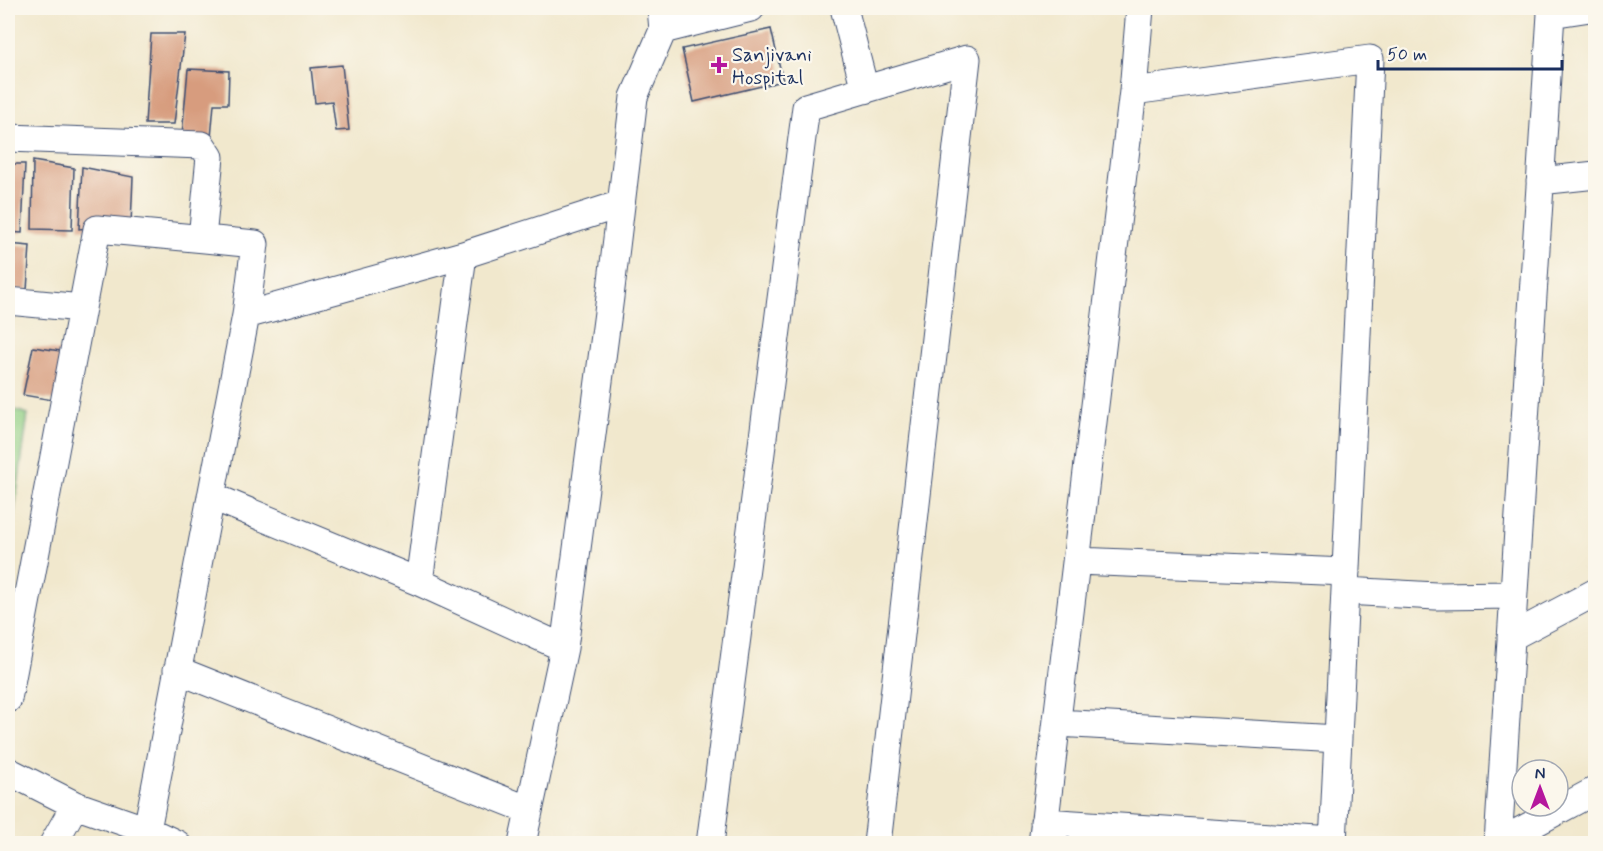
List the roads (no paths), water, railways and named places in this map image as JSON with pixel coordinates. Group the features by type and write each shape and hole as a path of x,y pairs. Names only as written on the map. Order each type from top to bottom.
{"street":[{"path":"522,843 564,648 634,97 662,19 751,8"},
{"path":"843,8 865,90"},
{"path":"1133,91 1370,59 1333,842 1043,833 1133,91 1140,8"},
{"path":"1497,843 1551,11 1590,8"},
{"path":"710,843 806,107 967,59 877,843"},
{"path":"8,138 202,145 210,157 203,228 205,239"},
{"path":"1540,181 1596,175"},
{"path":"246,315 463,255 621,204"},
{"path":"8,699 18,576 82,308 97,229 255,244 246,315 147,830"},
{"path":"419,582 463,255"},
{"path":"8,301 82,308"},
{"path":"211,496 419,582 564,648"},
{"path":"1077,561 1345,582 1436,596 1514,595"},
{"path":"1511,636 1596,592"},
{"path":"177,670 529,810"},
{"path":"1057,723 1338,739"},
{"path":"8,771 75,805 177,843"},
{"path":"1497,843 1596,790"},
{"path":"53,843 75,805"}],"place":[{"name":"Sanjivani Hospital","path":"719,65"}]}
